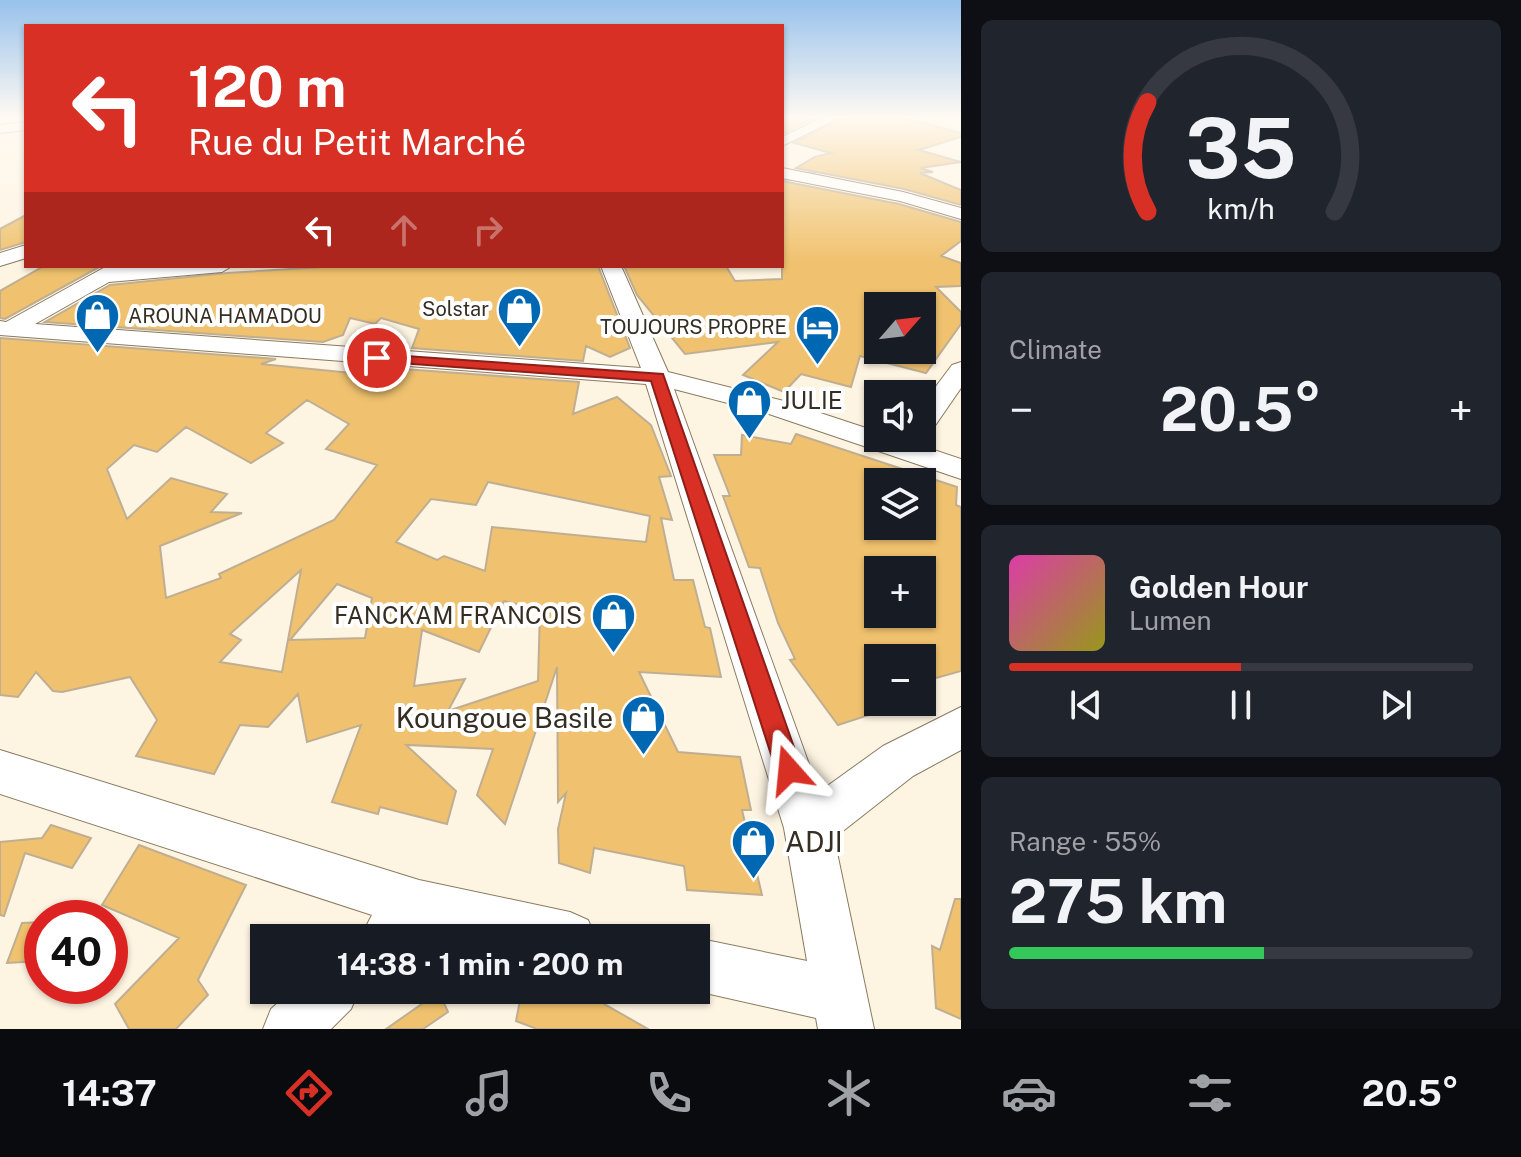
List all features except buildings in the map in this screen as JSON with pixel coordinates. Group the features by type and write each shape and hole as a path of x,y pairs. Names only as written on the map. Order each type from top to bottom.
{"street":[{"path":"784,173 903,197 961,214"},
{"path":"0,260 24,252"},
{"path":"6,328 113,271 178,268"},
{"path":"612,268 657,377 808,828 843,1013 710,970"},
{"path":"6,328 438,363 657,377 864,432"},
{"path":"936,405 961,370"},
{"path":"925,452 961,469"},
{"path":"808,828 898,761 961,727"},
{"path":"0,772 402,922 423,924"},
{"path":"291,1029 317,1004"}],"waterway":[{"path":"784,181 824,169"}],"place":[{"name":"Solstar","path":"520,348"},
{"name":"AROUNA HAMADOU","path":"97,355"},
{"name":"TOUJOURS PROPRE","path":"818,366"},
{"name":"JULIE","path":"750,440"},
{"name":"FANCKAM FRANCOIS","path":"613,655"},
{"name":"Koungoue Basile","path":"644,757"},
{"name":"ADJI","path":"754,881"}],"route":[{"path":"377,358 657,377 789,770"}]}
